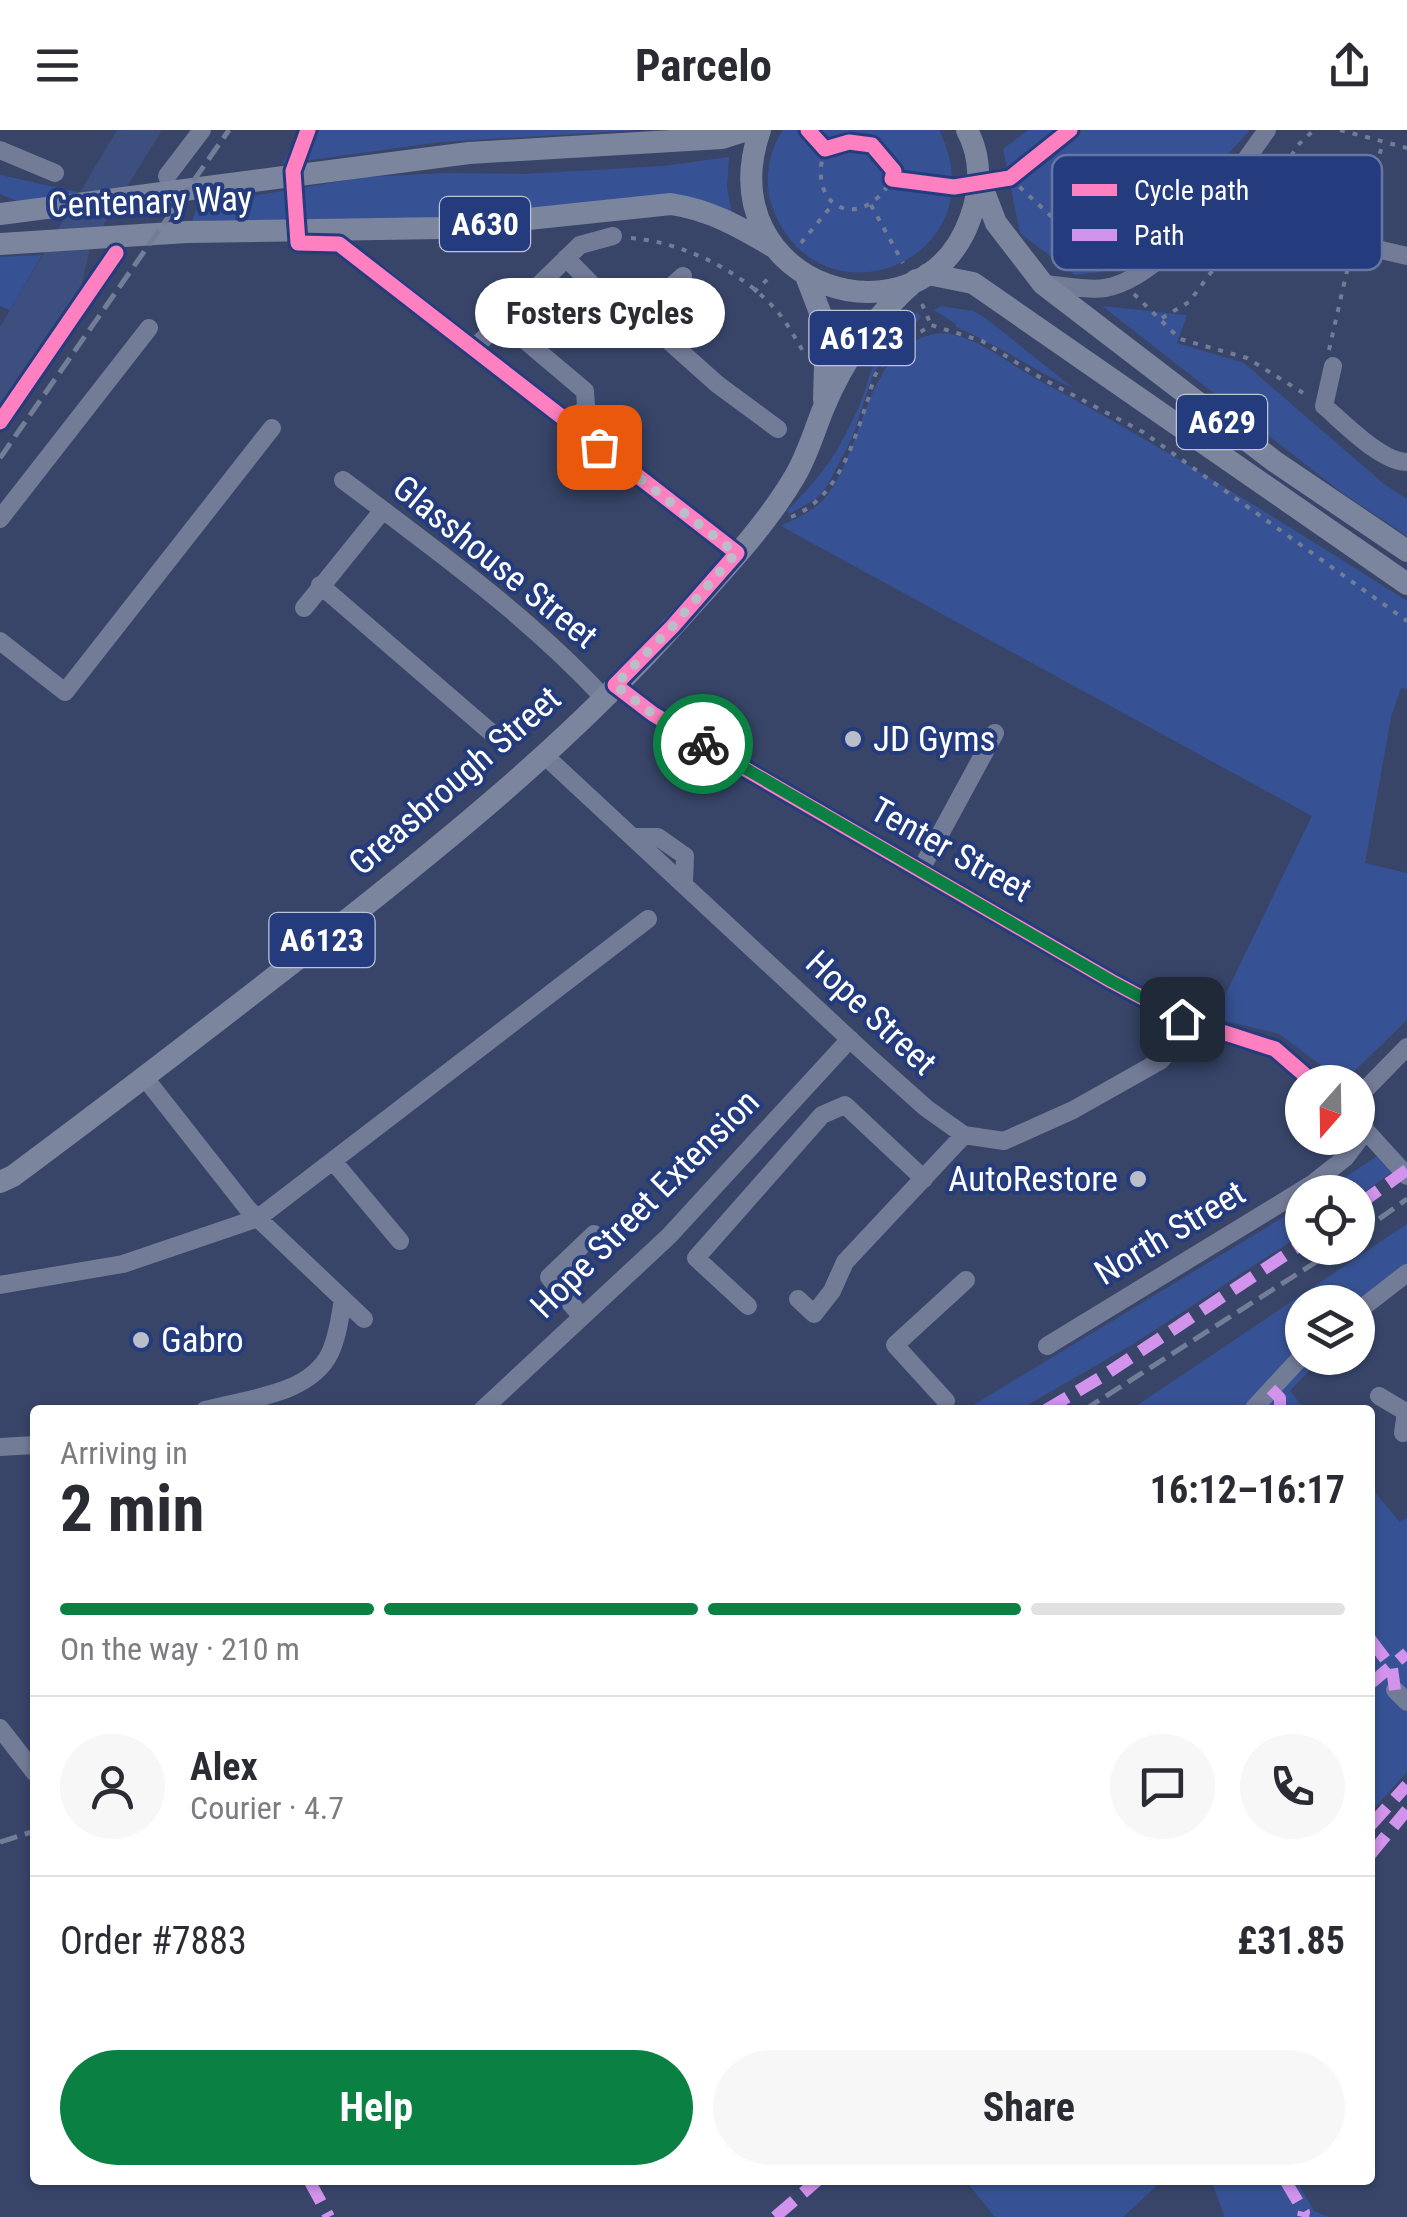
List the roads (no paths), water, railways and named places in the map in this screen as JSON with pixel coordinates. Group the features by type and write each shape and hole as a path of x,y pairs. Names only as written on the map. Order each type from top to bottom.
{"main road":[{"name":"Centenary Way","path":"0,214 468,153 722,138 748,130"},
{"name":"A630","path":"760,130 752,156 750,187 757,218 772,246 806,276 838,288 872,292 916,272"},
{"path":"967,130 982,174"},
{"path":"982,174 984,135 988,130"},
{"name":"Greasbrough Street","path":"4,1184 425,860 543,754 672,627 792,481 852,351 884,308 916,272 953,250 967,228 982,174"},
{"name":"A629","path":"982,174 996,223 1043,284 1274,460 1407,551"},
{"name":"Centenary Way","path":"10,243 187,232 443,228 671,204 701,209 728,220 772,246"},
{"name":"A629","path":"916,272 973,283 1407,584"},
{"name":"Greasbrough Street","path":"806,276 826,328 824,408"}],"street":[{"path":"167,176 202,130"},
{"path":"1249,155 1268,130"},
{"path":"0,150 54,172"},
{"path":"0,204 44,209"},
{"path":"473,348 580,246 615,237"},
{"path":"1382,250 1407,256"},
{"path":"566,258 610,303 651,324 717,384 778,429"},
{"path":"1043,284 1105,288 1147,270"},
{"path":"379,273 736,553"},
{"path":"636,316 682,276"},
{"path":"502,320 585,391 586,406 572,426"},
{"path":"0,519 149,328"},
{"path":"1333,366 1324,406 1381,453 1407,462"},
{"path":"0,641 65,692 272,428"},
{"name":"Glasshouse Street","path":"344,480 609,691"},
{"path":"304,608 383,510"},
{"path":"320,585 494,735"},
{"name":"Tenter Street","path":"609,691 1182,1019 1254,1040 1293,1065"},
{"path":"712,750 732,716"},
{"path":"920,871 995,732"},
{"name":"Hope Street","path":"543,754 926,1108 964,1135"},
{"path":"0,1285 123,1264 258,1218 648,919"},
{"path":"798,1299 814,1314 832,1291 846,1262 964,1135 1004,1141 1074,1110 1160,1061 1176,1044 1182,1019"},
{"name":"Hope Street Extension","path":"487,1405 669,1236 850,1039"},
{"path":"1375,1080 1407,1047"},
{"path":"145,1078 258,1218 364,1319"},
{"path":"748,1306 696,1258 822,1115 846,1105 924,1179"},
{"path":"1375,1140 1401,1169"},
{"name":"North Street","path":"1047,1346 1312,1184 1347,1155"},
{"path":"334,1161 400,1241"},
{"path":"581,1316 549,1277 594,1234"},
{"path":"1375,1298 1407,1274"},
{"path":"946,1401 896,1345 966,1280"},
{"path":"223,1405 297,1385 315,1375 336,1340 343,1299"},
{"path":"1257,1405 1285,1374"},
{"path":"1379,1396 1406,1411 1403,1434"},
{"path":"0,1447 30,1445"},
{"path":"0,1728 30,1767"}],"railway":[{"path":"0,458 229,130"},
{"path":"1375,1222 1407,1199"},
{"path":"1092,1405 1311,1265"},
{"path":"0,1842 30,1833"}],"place":[{"name":"Fosters Cycles","path":"599,447"},
{"name":"JD Gyms","path":"853,739"},
{"name":"AutoRestore","path":"1138,1179"},
{"name":"Gabro","path":"141,1340"}]}
